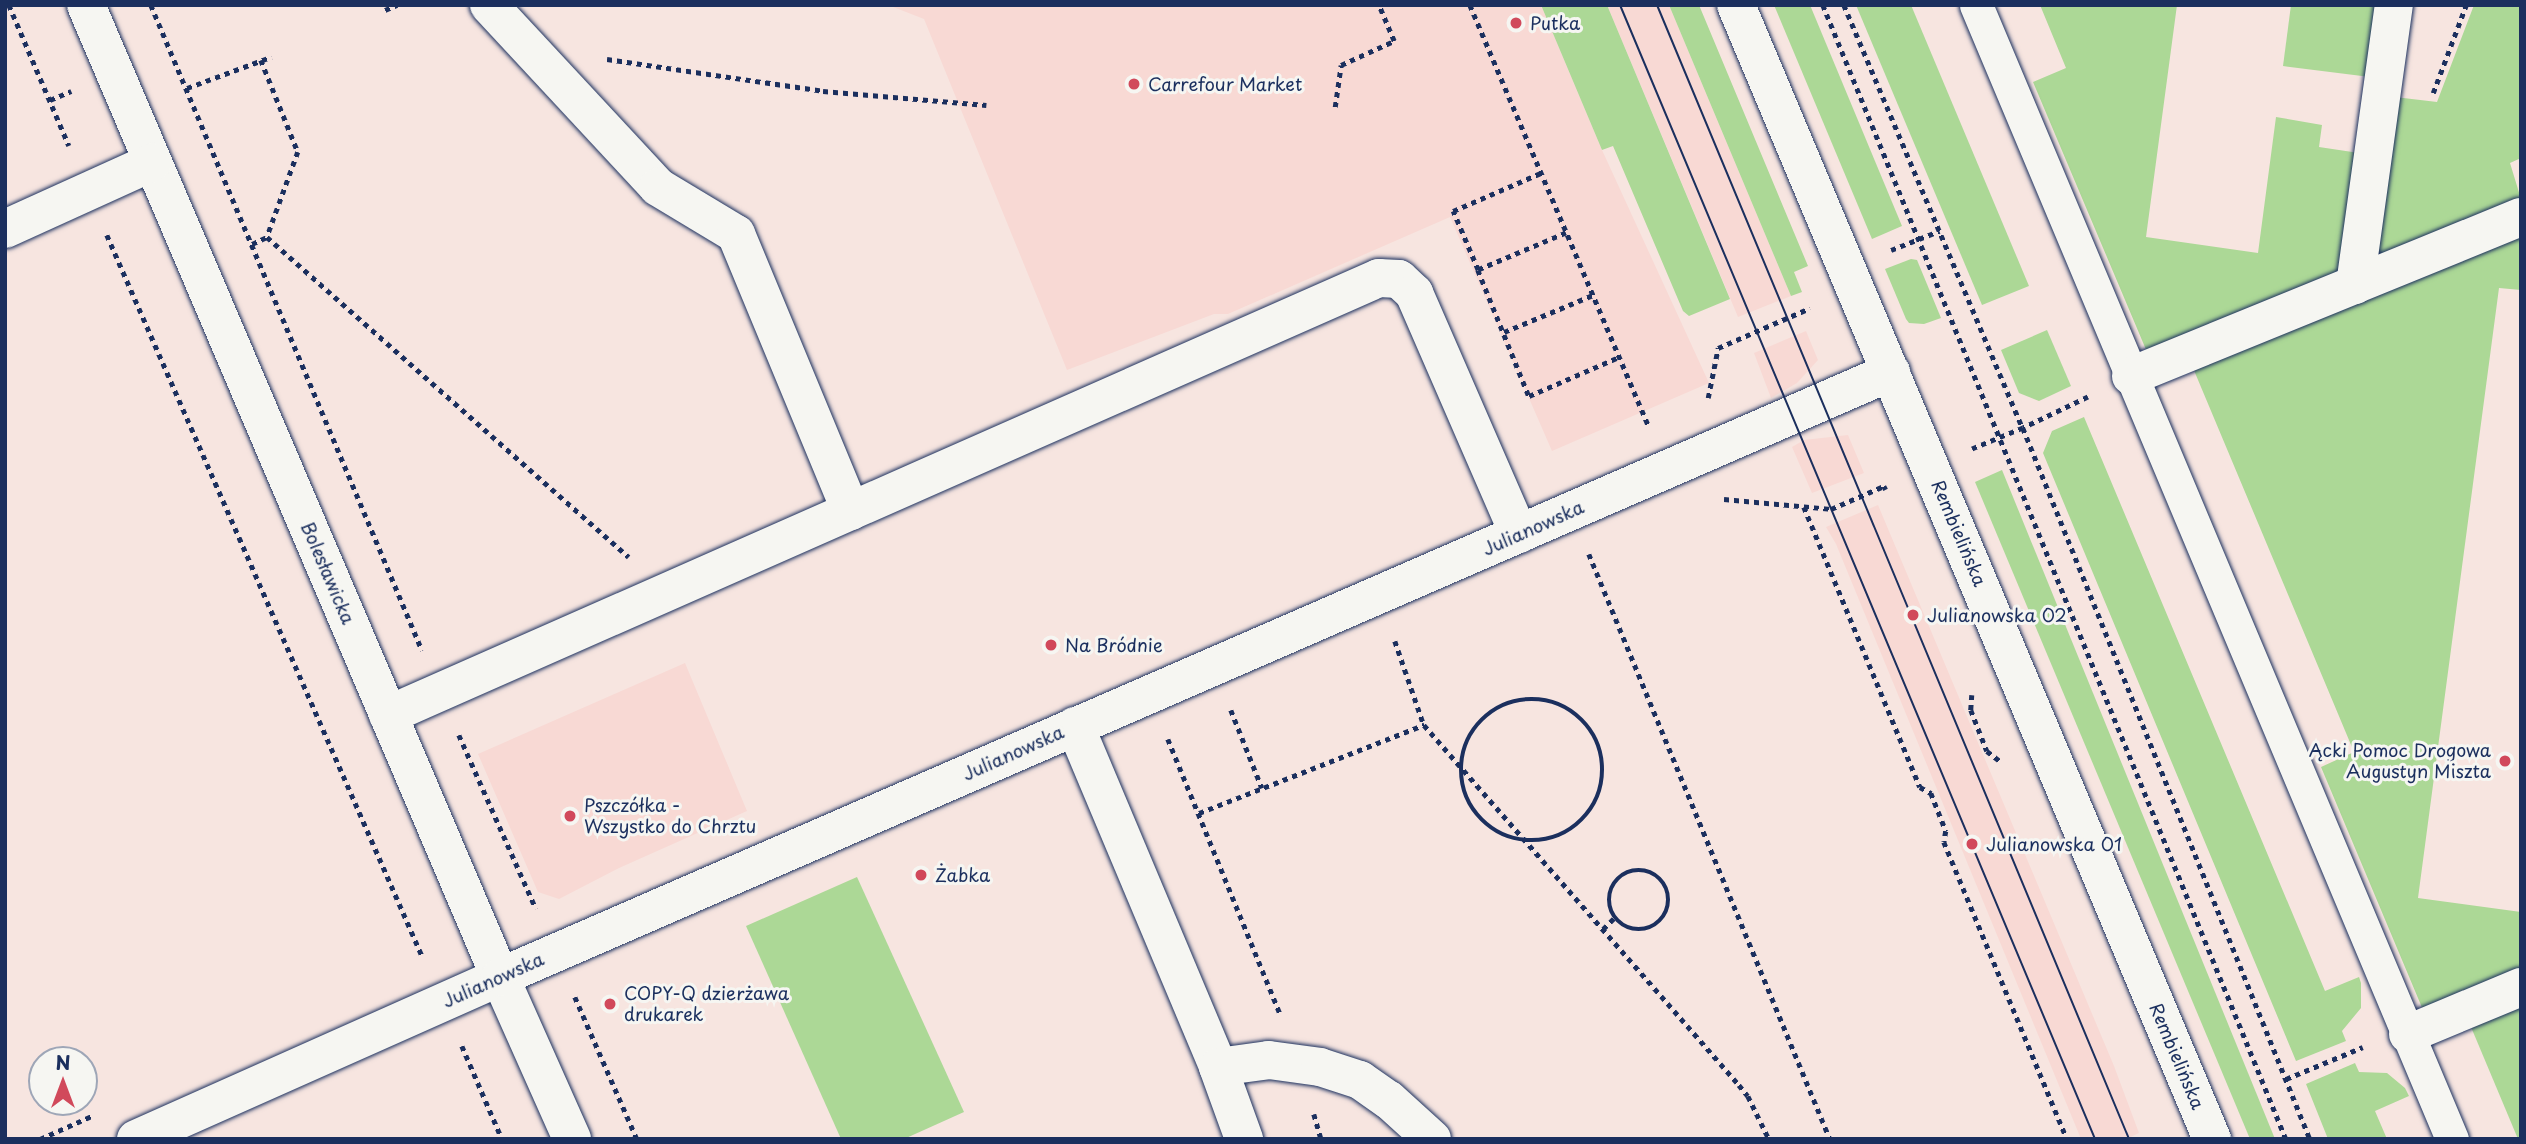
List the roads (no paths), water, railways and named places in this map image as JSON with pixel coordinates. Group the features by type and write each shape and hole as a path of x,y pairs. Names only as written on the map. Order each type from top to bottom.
{"street":[{"name":"Bolesławicka","path":"86,5 388,715 572,1139"},
{"path":"489,5 657,187 736,234 851,510"},
{"name":"Rembielińska","path":"1736,5 2212,1139"},
{"path":"2355,285 2395,5"},
{"path":"5,229 153,162"},
{"path":"2131,376 2521,217"},
{"path":"388,715 1373,280 1385,278 1405,282 1414,293 1519,534"},
{"name":"Julianowska","path":"136,1139 500,976 1891,372"},
{"path":"1075,726 1218,1067 1244,1139"},
{"path":"2407,1032 2521,987"},
{"path":"1218,1067 1269,1060 1300,1063 1360,1080 1389,1100 1432,1139"}],"lane":[{"path":"1976,5 2452,1139"}],"tram line":[{"path":"1620,5 2095,1139"},
{"path":"1657,5 2129,1139"}],"place":[{"name":"Putka","path":"1516,23"},
{"name":"Carrefour Market","path":"1134,84"},
{"name":"Julianowska 02","path":"1913,615"},
{"name":"Na Bródnie","path":"1051,645"},
{"name":"Ącki Pomoc Drogowa Augustyn Miszta","path":"2505,761"},
{"name":"Pszczółka - Wszystko do Chrztu","path":"570,816"},
{"name":"Julianowska 01","path":"1972,844"},
{"name":"Żabka","path":"921,875"},
{"name":"COPY-Q dzierżawa drukarek","path":"610,1004"}]}
